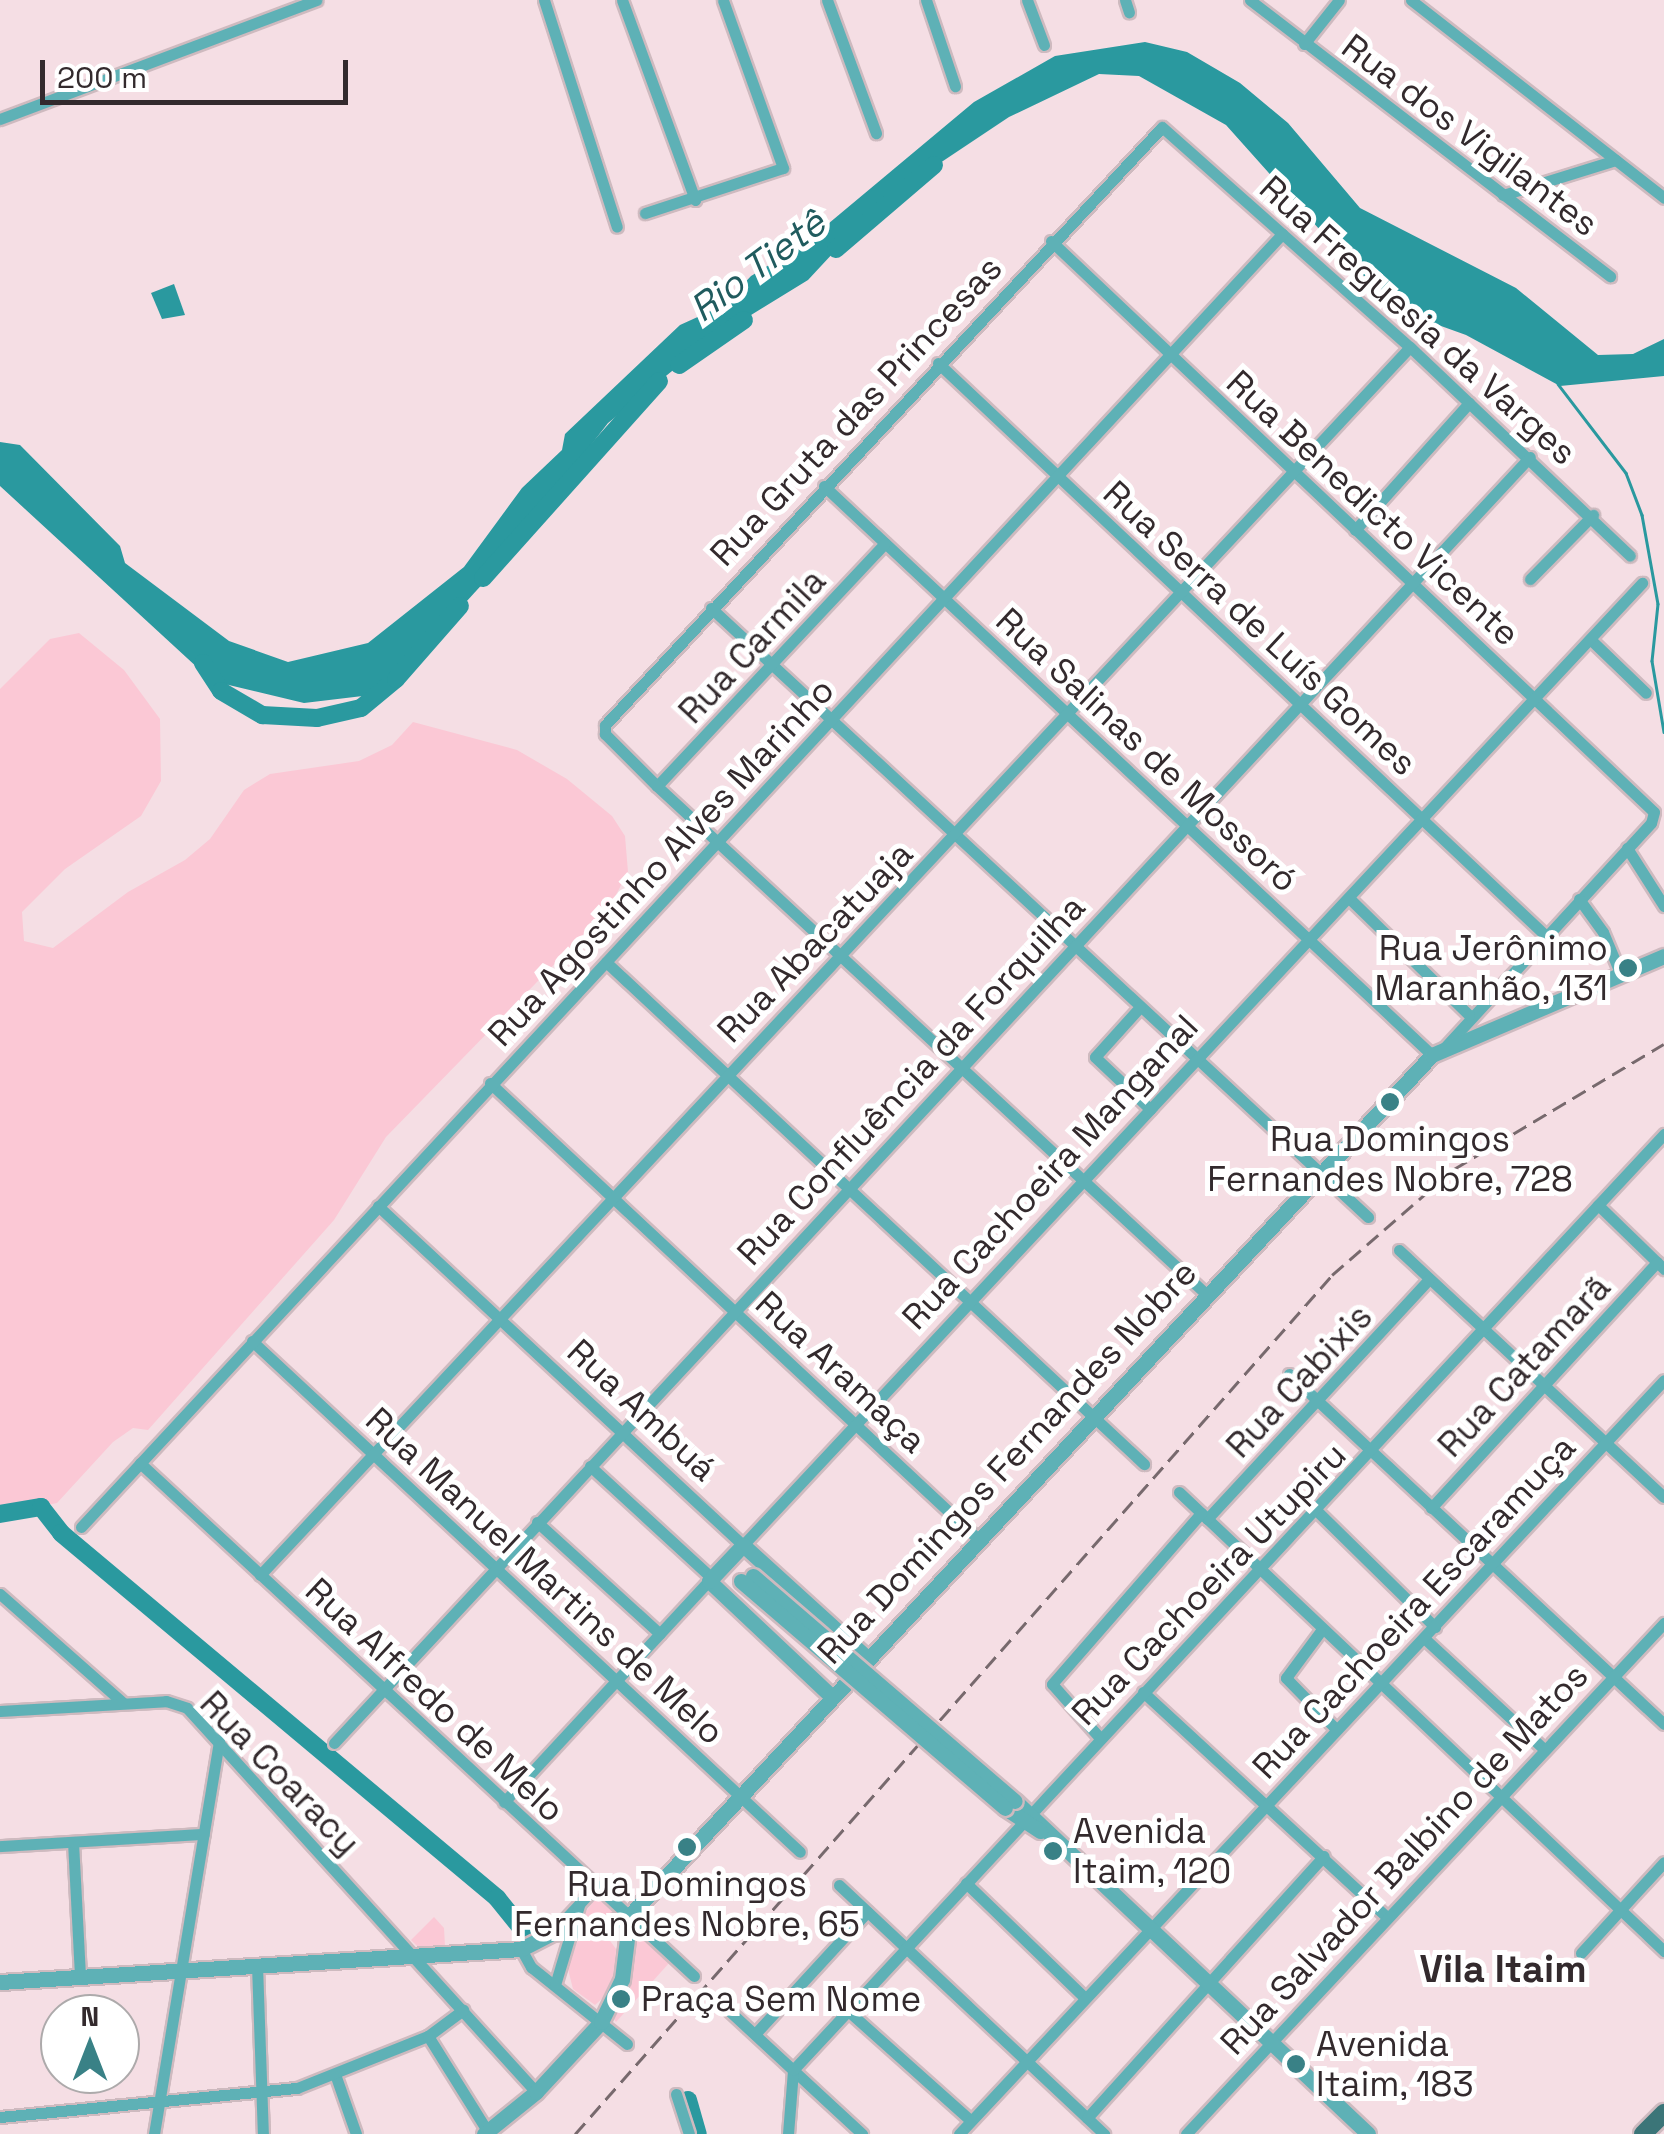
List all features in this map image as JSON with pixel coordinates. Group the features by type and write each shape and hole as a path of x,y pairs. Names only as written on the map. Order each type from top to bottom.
{"main road":[{"path":"1644,2134 1664,2112"},
{"path":"1658,2134 1664,2128"}],"street":[{"path":"0,119 316,0"},
{"path":"544,0 617,227"},
{"path":"622,0 695,200"},
{"path":"645,214 783,168 723,0"},
{"path":"827,0 876,133"},
{"path":"926,0 955,86"},
{"path":"1027,0 1044,45"},
{"name":"Rua dos Vigilantes","path":"1250,0 1610,276"},
{"path":"1304,44 1340,0"},
{"path":"1411,0 1664,198"},
{"name":"Rua Freguesia da Varges","path":"1161,129 1410,347 1592,515 1630,556"},
{"name":"Rua Gruta das Princesas","path":"657,786 604,734 604,725 1051,241 1161,129"},
{"path":"1503,195 1616,160"},
{"name":"Rua Agostinho Alves Marinho","path":"80,1528 1282,234"},
{"name":"Rua Benedicto Vicente","path":"1051,241 1293,474 1536,698 1655,818"},
{"name":"Rua Abacatuaja","path":"260,1575 725,1075 956,834 1179,589 1293,474 1410,347"},
{"name":"Rua Serra de Luís Gomes","path":"938,362 1544,934"},
{"path":"1355,530 1470,403"},
{"name":"Rua Confluência da Forquilha","path":"334,1742 960,1067 1415,586 1530,458"},
{"name":"Rua Salinas de Mossoró","path":"824,486 1309,940 1438,1052"},
{"path":"1530,579 1592,515"},
{"name":"Rua Carmila","path":"657,786 886,543"},
{"name":"Rua Cachoeira Manganal","path":"504,1802 1642,584"},
{"path":"711,608 1368,1218"},
{"path":"1591,640 1646,694"},
{"path":"657,786 1205,1294"},
{"name":"Rua Domingos Fernandes Nobre","path":"548,1936 598,1928 628,1917 1320,1170 1438,1052 1469,1014 1655,818"},
{"path":"1628,848 1664,906"},
{"path":"1350,899 1469,1014"},
{"path":"1579,900 1603,932 1620,975"},
{"path":"1438,1052 1664,956"},
{"path":"606,962 1144,1464"},
{"path":"1140,1007 1095,1057 1150,1109"},
{"name":"Rua Aramaça","path":"490,1084 978,1539"},
{"name":"Rua Cachoeira Utupiru","path":"793,2070 1664,1134"},
{"path":"1598,1205 1660,1265"},
{"name":"Rua Ambuá","path":"378,1206 741,1547 867,1658"},
{"path":"1399,1250 1664,1497"},
{"name":"Rua Catamarã","path":"1432,1508 1543,1385 1660,1265"},
{"name":"Rua Cabixis","path":"1100,1738 1055,1695 1054,1682 1204,1516 1320,1403 1430,1279"},
{"name":"Rua Manuel Martins de Melo","path":"252,1341 800,1852"},
{"path":"1289,1374 1664,1724"},
{"name":"Rua Cachoeira Escaramuça","path":"958,2134 1664,1380"},
{"name":"Rua Alfredo de Melo","path":"140,1463 694,1976"},
{"path":"590,1466 830,1695"},
{"path":"1178,1492 1378,1687 1664,1951"},
{"path":"1316,1510 1435,1627"},
{"path":"537,1522 660,1634"},
{"path":"741,1547 747,1578"},
{"path":"724,1565 747,1578 1026,1818 1368,2134"},
{"path":"0,1594 123,1703"},
{"name":"Rua Salvador Balbino de Matos","path":"1186,2134 1664,1623"},
{"path":"1320,1632 1286,1678 1336,1730"},
{"path":"1424,1638 1544,1749"},
{"path":"1143,1692 1387,1917"},
{"name":"Rua Coaracy","path":"0,1711 177,1703 219,1740 536,2092"},
{"path":"154,2134 219,1740"},
{"path":"0,1846 204,1834"},
{"path":"74,1842 80,1976"},
{"path":"1087,2118 1324,1856"},
{"path":"1581,1953 1664,1862"},
{"path":"966,1883 1084,1997"},
{"path":"839,1885 1104,2134"},
{"path":"0,1982 524,1949 548,1936 595,1887"},
{"path":"555,1985 580,1902"},
{"path":"755,2034 867,1912"},
{"name":"Rua Domingos Fernandes Nobre","path":"486,2133 536,2092 601,2022 622,1980 628,1917"},
{"path":"598,1928 617,1937 623,1948"},
{"path":"524,1949 531,1967 627,2044"},
{"path":"256,1965 263,2134"},
{"path":"726,2007 862,2134"},
{"path":"0,2118 261,2096 335,2074 428,2036 463,2010"},
{"path":"847,2010 970,2121"},
{"path":"428,2036 486,2133"},
{"path":"788,2134 793,2070"},
{"path":"335,2074 356,2134"},
{"path":"676,2094 688,2134"}],"shaded area":[{"path":"79,633 124,670 160,719 161,781 141,816 65,869 22,912 24,941 53,948 128,892 185,860 210,839 244,790 270,774 359,761 392,745 413,722 517,750 567,779 612,816 625,836 628,872 609,908 386,1137 334,1220 148,1430 133,1428 113,1442 57,1503 0,1514 0,689 50,639"},
{"path":"597,1897 616,1912 584,1922 583,1915"},
{"path":"434,1917 444,1928 445,1946 420,1949 411,1940"},
{"path":"635,1931 670,1962 616,2022 613,2018"},
{"path":"588,1935 608,1938 616,1949 614,1988 595,2005 573,1989 568,1969 577,1942"}],"water":[{"path":"1145,42 1187,52 1240,83 1288,123 1360,208 1516,288 1598,355 1633,354 1664,339 1664,376 1560,386 1466,335 1416,317 1354,268 1226,125 1139,76 1099,74 1009,117 925,173 861,223 808,280 709,341 608,423 487,579 403,671 371,695 304,703 212,681 0,486 0,442 20,445 120,546 125,563 229,641 288,662 368,643 464,567 522,488 562,450 565,434 680,325 724,305 751,276 804,244 974,102 1055,56"},
{"path":"174,284 185,315 162,319 151,293"}],"waterway":[{"name":"Rio Tietê","path":"836,249 934,165"},
{"name":"Rio Tietê","path":"679,365 744,320"},
{"name":"Rio Tietê","path":"483,578 659,381"},
{"path":"1558,384 1626,473 1642,515 1658,604 1652,661 1664,732"},
{"name":"Rio Tietê","path":"203,663 221,691 262,715 317,718 361,708 396,679 460,606"},
{"path":"0,1514 41,1507 61,1533 497,1898 526,1934"},
{"path":"688,2100 698,2134"}],"railway":[{"path":"575,2134 1332,1275 1454,1169 1664,1044"}],"place":[{"name":"Rua Jerônimo Maranhão, 131","path":"1628,968"},
{"name":"Rua Domingos Fernandes Nobre, 728","path":"1390,1102"},
{"name":"Rua Domingos Fernandes Nobre, 65","path":"687,1847"},
{"name":"Avenida Itaim, 120","path":"1053,1851"},
{"name":"Praça Sem Nome","path":"621,1999"},
{"name":"Avenida Itaim, 183","path":"1296,2064"}],"district":[{"name":"Vila Itaim","path":"1503,1970"}]}
